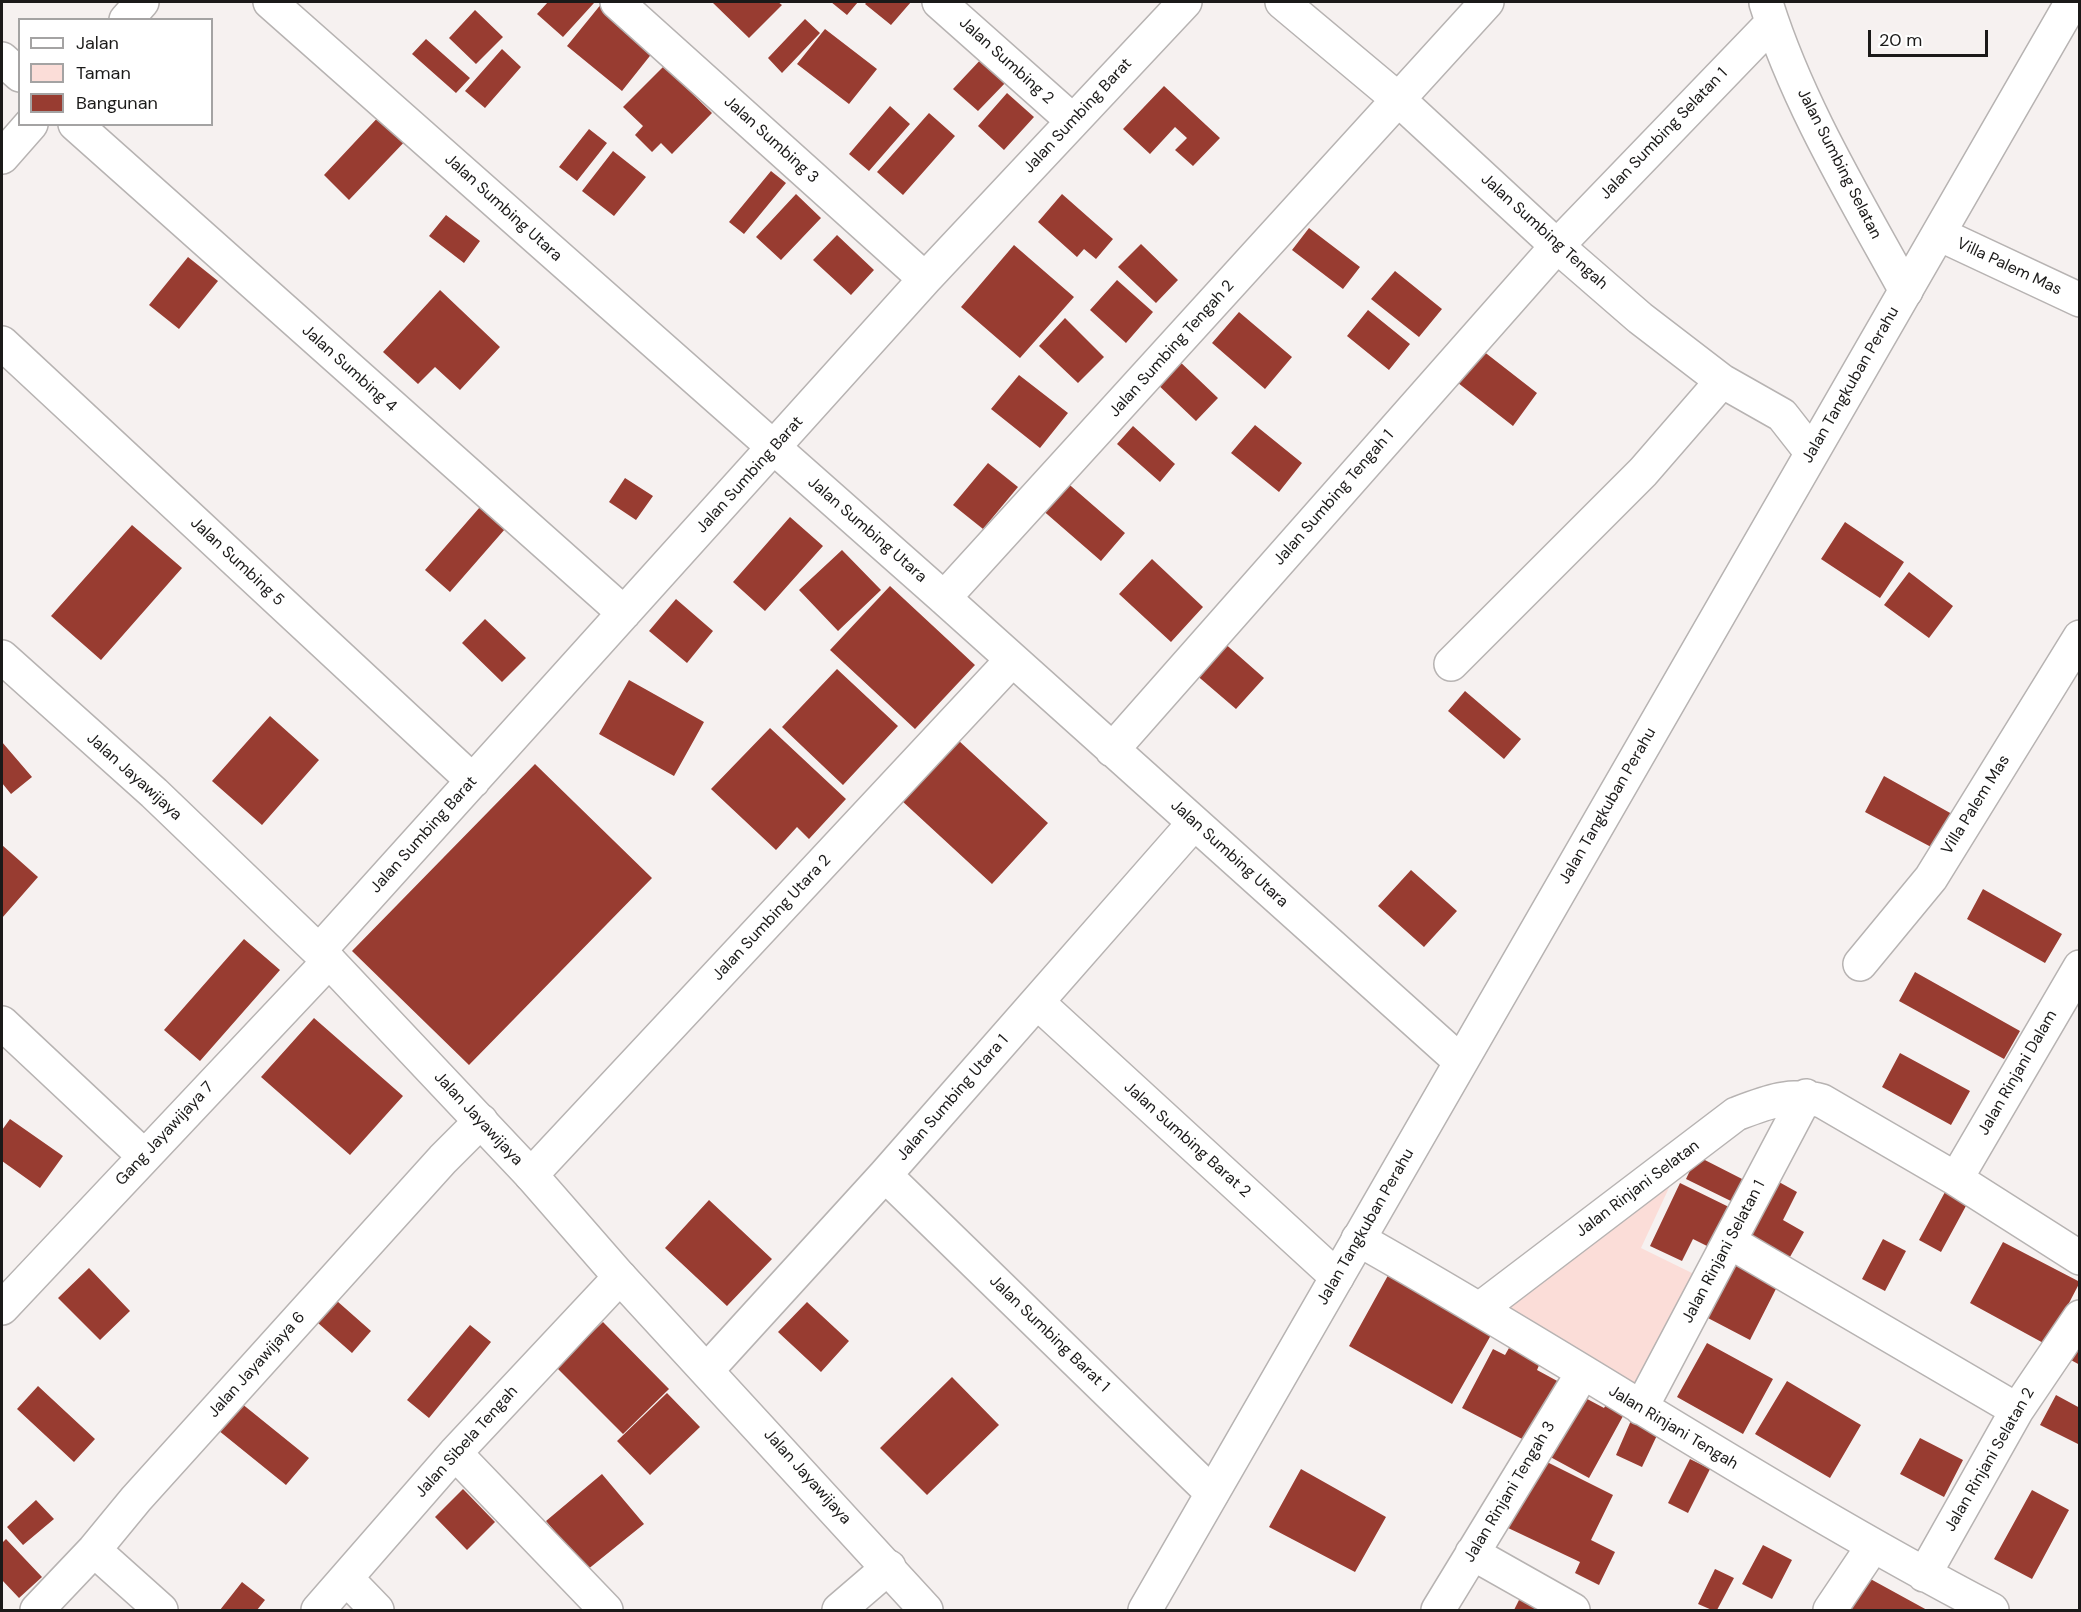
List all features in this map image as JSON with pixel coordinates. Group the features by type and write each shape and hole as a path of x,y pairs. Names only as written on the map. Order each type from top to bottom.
{"street":[{"path":"128,18 142,2"},
{"name":"Jalan Sumbing Utara","path":"270,2 944,598 1460,1061"},
{"name":"Jalan Sumbing 3","path":"617,2 925,279"},
{"name":"Jalan Sumbing 2","path":"939,2 1073,121"},
{"name":"Jalan Sumbing Barat","path":"324,956 473,781 925,279 1185,2"},
{"name":"Jalan Sumbing Tengah","path":"1282,2 1399,100 1557,246 1640,318 1722,381 1782,415 1811,452"},
{"name":"Jalan Sumbing Tengah 2","path":"944,598 1487,2"},
{"name":"Jalan Tangkuban Perahu","path":"1145,1610 2072,2"},
{"name":"Jalan Sumbing Selatan 1","path":"1557,246 1769,12"},
{"name":"Jalan Sumbing Selatan","path":"1769,12 1824,141 1906,291"},
{"path":"2,59 18,73"},
{"path":"2,157 29,126"},
{"name":"Jalan Sumbing 4","path":"77,126 624,613"},
{"name":"Villa Palem Mas","path":"1939,234 2079,300"},
{"name":"Jalan Sumbing Tengah 1","path":"1112,750 1557,246"},
{"name":"Jalan Sumbing 5","path":"2,343 473,781"},
{"path":"1451,664 1643,472 1722,381"},
{"name":"Villa Palem Mas","path":"1860,964 1931,878 2079,637"},
{"name":"Jalan Jayawijaya","path":"2,657 154,793 324,956 531,1175 620,1277 708,1369 889,1567 926,1611"},
{"name":"Jalan Sumbing Utara 2","path":"531,1175 1012,660"},
{"name":"Jalan Sumbing Utara 1","path":"708,1369 885,1175 1194,824"},
{"name":"Gang Jayawijaya 7","path":"2,1308 144,1156 324,956"},
{"name":"Jalan Rinjani Dalam","path":"1956,1179 2079,967"},
{"name":"Jalan Sumbing Barat 2","path":"1037,1002 1337,1277"},
{"path":"2,1023 144,1156"},
{"path":"1806,1096 1822,1101 1956,1179 2079,1258"},
{"name":"Jalan Rinjani Selatan 1","path":"1641,1408 1806,1096"},
{"name":"Jalan Rinjani Selatan","path":"1481,1308 1736,1114 1771,1101 1806,1096"},
{"name":"Jalan Jayawijaya 6","path":"37,1611 428,1176 481,1121"},
{"name":"Jalan Sumbing Barat 1","path":"885,1175 1212,1493"},
{"name":"Jalan Rinjani Tengah","path":"1358,1239 1481,1308 1582,1374 1873,1546 1992,1611"},
{"path":"1730,1242 2017,1410"},
{"name":"Jalan Sibela Tengah","path":"318,1611 455,1453 620,1277"},
{"name":"Jalan Rinjani Selatan 2","path":"1924,1575 2017,1410 2079,1317"},
{"name":"Jalan Rinjani Tengah 3","path":"1438,1611 1582,1374"},
{"path":"455,1453 606,1611"},
{"path":"1830,1611 1873,1546"},
{"path":"94,1550 161,1611"},
{"path":"1472,1553 1573,1611"},
{"path":"839,1611 889,1567"},
{"path":"346,1578 377,1611"}],"green space":[{"path":"1674,1177 1641,1248 1696,1275 1636,1391 1500,1307"}],"building":[{"path":"548,2 594,3 563,37 537,14"},
{"path":"712,2 778,2 782,5 749,38"},
{"path":"831,2 858,2 847,15"},
{"path":"867,2 911,2 891,25 865,4"},
{"path":"602,3 657,47 622,91 567,46"},
{"path":"475,10 503,37 476,64 449,38"},
{"path":"805,19 820,33 782,73 768,58"},
{"path":"825,29 877,69 849,104 797,64"},
{"path":"426,39 470,78 456,93 412,54"},
{"path":"502,49 521,67 485,108 465,91"},
{"path":"984,56 1009,79 978,111 953,89"},
{"path":"664,66 712,113 672,154 661,143 652,152 635,135 643,126 623,107"},
{"path":"1164,86 1220,138 1193,166 1175,150 1187,138 1175,127 1150,154 1123,129"},
{"path":"1007,93 1034,117 1004,150 978,126"},
{"path":"890,106 910,124 869,171 849,154"},
{"path":"383,112 410,136 349,200 324,175"},
{"path":"929,113 955,136 903,195 877,172"},
{"path":"589,129 607,143 577,181 559,167"},
{"path":"613,151 646,177 614,216 582,191"},
{"path":"771,171 786,183 744,234 729,222"},
{"path":"796,194 821,218 781,260 756,237"},
{"path":"1062,194 1113,239 1096,259 1084,249 1077,257 1038,222"},
{"path":"446,215 480,241 464,263 429,236"},
{"path":"1309,228 1360,267 1343,289 1292,250"},
{"path":"837,235 874,270 851,295 813,260"},
{"path":"1141,244 1178,280 1156,303 1118,267"},
{"path":"1014,245 1074,297 1020,358 961,307"},
{"path":"188,257 218,281 179,329 149,305"},
{"path":"1395,271 1442,309 1419,337 1371,299"},
{"path":"1117,280 1153,312 1126,343 1090,310"},
{"path":"440,290 500,347 460,390 435,367 418,384 383,352"},
{"path":"1368,310 1410,344 1389,370 1347,336"},
{"path":"1239,312 1292,357 1265,389 1212,343"},
{"path":"1065,318 1104,357 1078,383 1039,346"},
{"path":"1478,347 1537,393 1513,426 1453,379"},
{"path":"1176,358 1218,398 1196,421 1154,381"},
{"path":"1019,375 1068,413 1040,448 991,409"},
{"path":"1255,425 1302,463 1279,492 1231,453"},
{"path":"1133,426 1175,464 1160,482 1117,444"},
{"path":"988,463 1018,487 983,529 953,505"},
{"path":"625,478 653,496 636,520 609,502"},
{"path":"1064,480 1125,533 1101,561 1040,508"},
{"path":"480,507 505,529 450,592 425,570"},
{"path":"790,517 823,546 765,611 733,582"},
{"path":"1845,522 1904,562 1880,598 1821,559"},
{"path":"132,525 182,568 101,660 51,616"},
{"path":"842,550 881,590 838,631 799,590"},
{"path":"1152,559 1203,607 1171,642 1119,594"},
{"path":"1909,572 1953,606 1929,638 1884,605"},
{"path":"890,586 975,665 915,729 830,650"},
{"path":"676,599 713,631 687,663 649,631"},
{"path":"485,619 526,658 502,682 462,643"},
{"path":"1222,641 1264,678 1236,709 1194,673"},
{"path":"837,669 898,726 843,785 782,727"},
{"path":"629,680 704,722 674,776 599,734"},
{"path":"1465,691 1521,739 1504,759 1448,711"},
{"path":"270,716 319,760 262,825 212,781"},
{"path":"770,728 846,799 809,839 797,827 776,850 711,789"},
{"path":"958,740 1048,823 992,884 901,800"},
{"path":"2,742 32,777 11,794 2,783"},
{"path":"535,764 652,878 469,1065 352,951"},
{"path":"1884,776 1952,814 1933,848 1865,812"},
{"path":"2,845 38,877 2,918"},
{"path":"1411,870 1457,911 1424,947 1378,906"},
{"path":"1983,889 2062,934 2045,963 1967,919"},
{"path":"244,939 280,970 200,1061 164,1030"},
{"path":"1915,972 2020,1031 2004,1059 1899,1001"},
{"path":"314,1018 403,1096 350,1155 261,1077"},
{"path":"1900,1053 1970,1091 1951,1125 1882,1087"},
{"path":"10,1119 63,1156 40,1188 2,1161 2,1130"},
{"path":"1697,1156 1748,1182 1737,1204 1686,1179"},
{"path":"1779,1182 1797,1192 1783,1220 1804,1232 1786,1264 1742,1240"},
{"path":"1680,1183 1733,1209 1713,1249 1693,1239 1682,1261 1650,1246"},
{"path":"1945,1192 1967,1204 1941,1252 1919,1240"},
{"path":"709,1200 772,1259 727,1306 665,1248"},
{"path":"1883,1239 1906,1251 1885,1291 1862,1279"},
{"path":"2003,1242 2080,1282 2047,1345 1970,1303"},
{"path":"1737,1257 1781,1279 1750,1340 1706,1317"},
{"path":"89,1268 130,1311 100,1340 58,1298"},
{"path":"1391,1270 1495,1328 1452,1404 1349,1346"},
{"path":"337,1301 371,1331 352,1353 318,1323"},
{"path":"807,1302 849,1341 821,1372 778,1332"},
{"path":"603,1322 669,1389 623,1434 556,1367"},
{"path":"470,1325 491,1342 429,1418 407,1400"},
{"path":"2080,1341 2080,1365 2069,1359"},
{"path":"1707,1343 1773,1379 1743,1434 1677,1397"},
{"path":"1509,1348 1540,1363 1537,1370 1561,1383 1530,1443 1462,1408 1493,1349 1505,1355"},
{"path":"952,1377 999,1425 927,1495 880,1448"},
{"path":"1787,1381 1861,1425 1830,1478 1755,1434"},
{"path":"38,1386 95,1439 74,1462 17,1409"},
{"path":"667,1393 700,1427 650,1475 617,1441"},
{"path":"1576,1393 1604,1408 1610,1398 1628,1407 1589,1478 1543,1453"},
{"path":"2056,1395 2080,1408 2080,1445 2040,1425"},
{"path":"236,1399 309,1458 286,1485 213,1426"},
{"path":"1633,1416 1660,1429 1642,1467 1616,1455"},
{"path":"1920,1438 1963,1460 1944,1497 1900,1474"},
{"path":"1539,1458 1613,1495 1591,1540 1615,1552 1599,1585 1575,1573 1580,1562 1506,1527"},
{"path":"1690,1459 1710,1469 1688,1513 1668,1503"},
{"path":"1301,1469 1386,1517 1355,1572 1269,1527"},
{"path":"602,1474 644,1524 587,1570 546,1521"},
{"path":"463,1489 495,1522 467,1550 435,1517"},
{"path":"2032,1490 2069,1510 2032,1579 1994,1559"},
{"path":"36,1500 54,1519 23,1545 7,1527"},
{"path":"6,1539 42,1577 19,1598 2,1580 2,1543"},
{"path":"1763,1545 1792,1560 1772,1599 1742,1584"},
{"path":"1715,1569 1734,1578 1717,1610 1712,1610 1698,1604"},
{"path":"1865,1576 1927,1610 1845,1610"},
{"path":"242,1582 265,1600 257,1610 220,1610"},
{"path":"1524,1590 1551,1610 1514,1610"}]}
